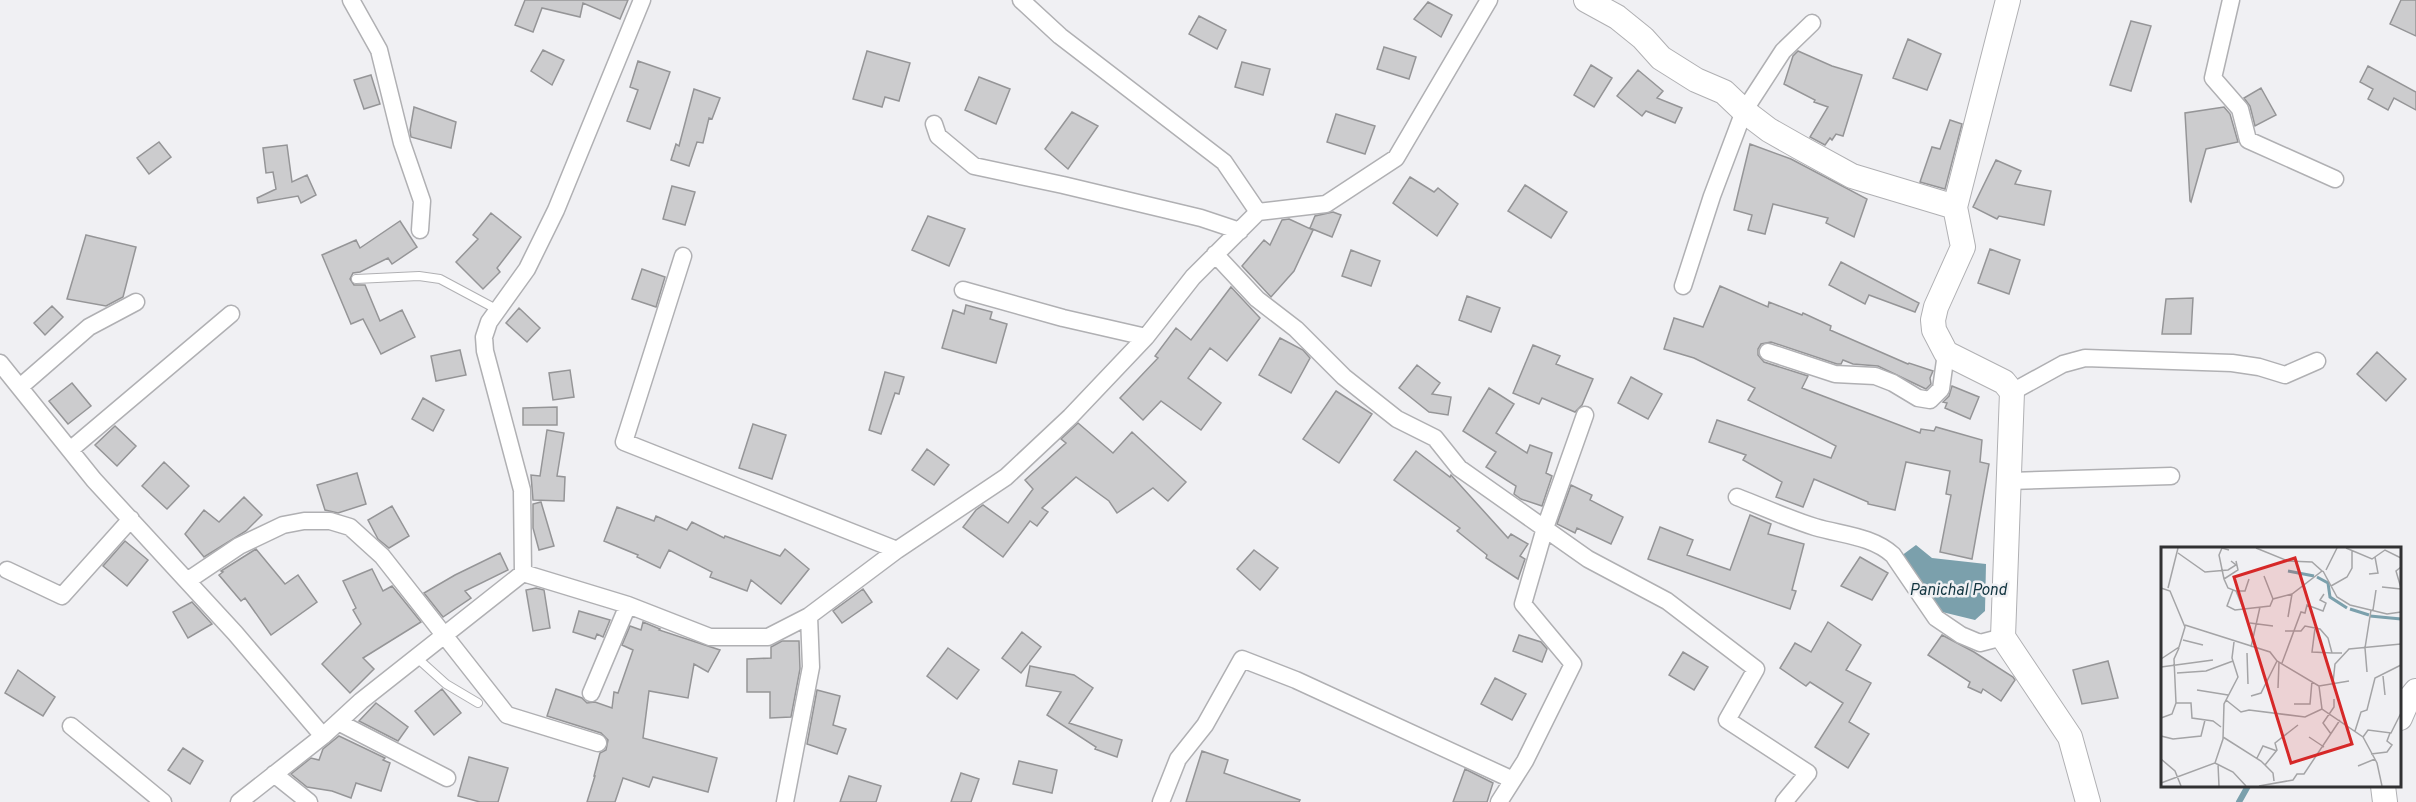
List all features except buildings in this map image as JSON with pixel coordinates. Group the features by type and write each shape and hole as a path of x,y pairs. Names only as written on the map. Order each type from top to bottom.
{"street":[{"path":"351,0 379,50 402,143 422,201 420,230"},
{"path":"523,573 522,490 484,351 484,337 489,322 527,268 555,210 642,0"},
{"path":"1021,0 1060,36 1224,162 1258,212"},
{"path":"523,573 628,605 710,638 768,637 809,616 897,550 1006,477 1070,417 1146,337 1215,254 1258,212 1326,204 1396,158 1490,0"},
{"path":"1586,0 1617,17 1643,38 1661,58 1696,80 1724,92 1769,130 1852,176 1956,207"},
{"path":"1768,352 1835,374 1875,376 1893,383 1918,398 1930,400 1941,389 1946,353 1934,330 1933,320 1936,307 1964,247 1956,207 2008,0"},
{"path":"2231,0 2213,78 2240,109 2248,140 2335,178"},
{"path":"1683,286 1712,196 1744,111 1783,51 1812,23"},
{"path":"934,124 938,136 974,166 1201,218 1240,231"},
{"path":"1215,254 1257,299 1296,329 1344,377 1397,419 1435,438 1459,468 1588,559 1667,602 1756,669 1727,720 1808,773 1784,802"},
{"path":"683,256 624,442 897,550"},
{"path":"963,290 1063,318 1146,337"},
{"path":"20,387 89,327 136,302"},
{"path":"70,450 231,314"},
{"path":"1946,353 2004,382 2012,392 2003,637 2070,737 2088,802"},
{"path":"2012,392 2063,364 2085,358 2232,363 2259,367 2285,375 2317,361"},
{"path":"0,363 70,450 235,633 323,736"},
{"path":"1500,802 1574,664 1523,604 1545,528 1585,415"},
{"path":"2009,481 2171,476"},
{"path":"1737,497 1815,527 1873,542 1885,548 1900,563 1936,618 1961,635 1980,643 2003,637"},
{"path":"7,570 62,596 131,519"},
{"path":"187,581 239,546 283,525 304,521 330,521 350,527 382,556 507,715 598,743"},
{"path":"239,802 323,736 415,657 523,573"},
{"path":"591,693 628,605"},
{"path":"788,801 811,667 809,616"},
{"path":"1161,802 1178,759 1205,725 1242,659 1296,680 1513,780"},
{"path":"2401,716 2407,702 2416,691"},
{"path":"338,722 447,778"},
{"path":"71,726 163,802"},
{"path":"274,774 309,802"},
{"path":"2384,787 2385,802"}],"lane":[{"path":"356,279 419,276 440,279 498,310"},
{"path":"415,657 446,684 478,703"}],"water":[{"name":"Panichal Pond","path":"1916,545 1932,558 1986,564 1985,611 1975,620 1938,611 1901,556"}],"waterway":[{"path":"2239,802 2247,787"}]}
